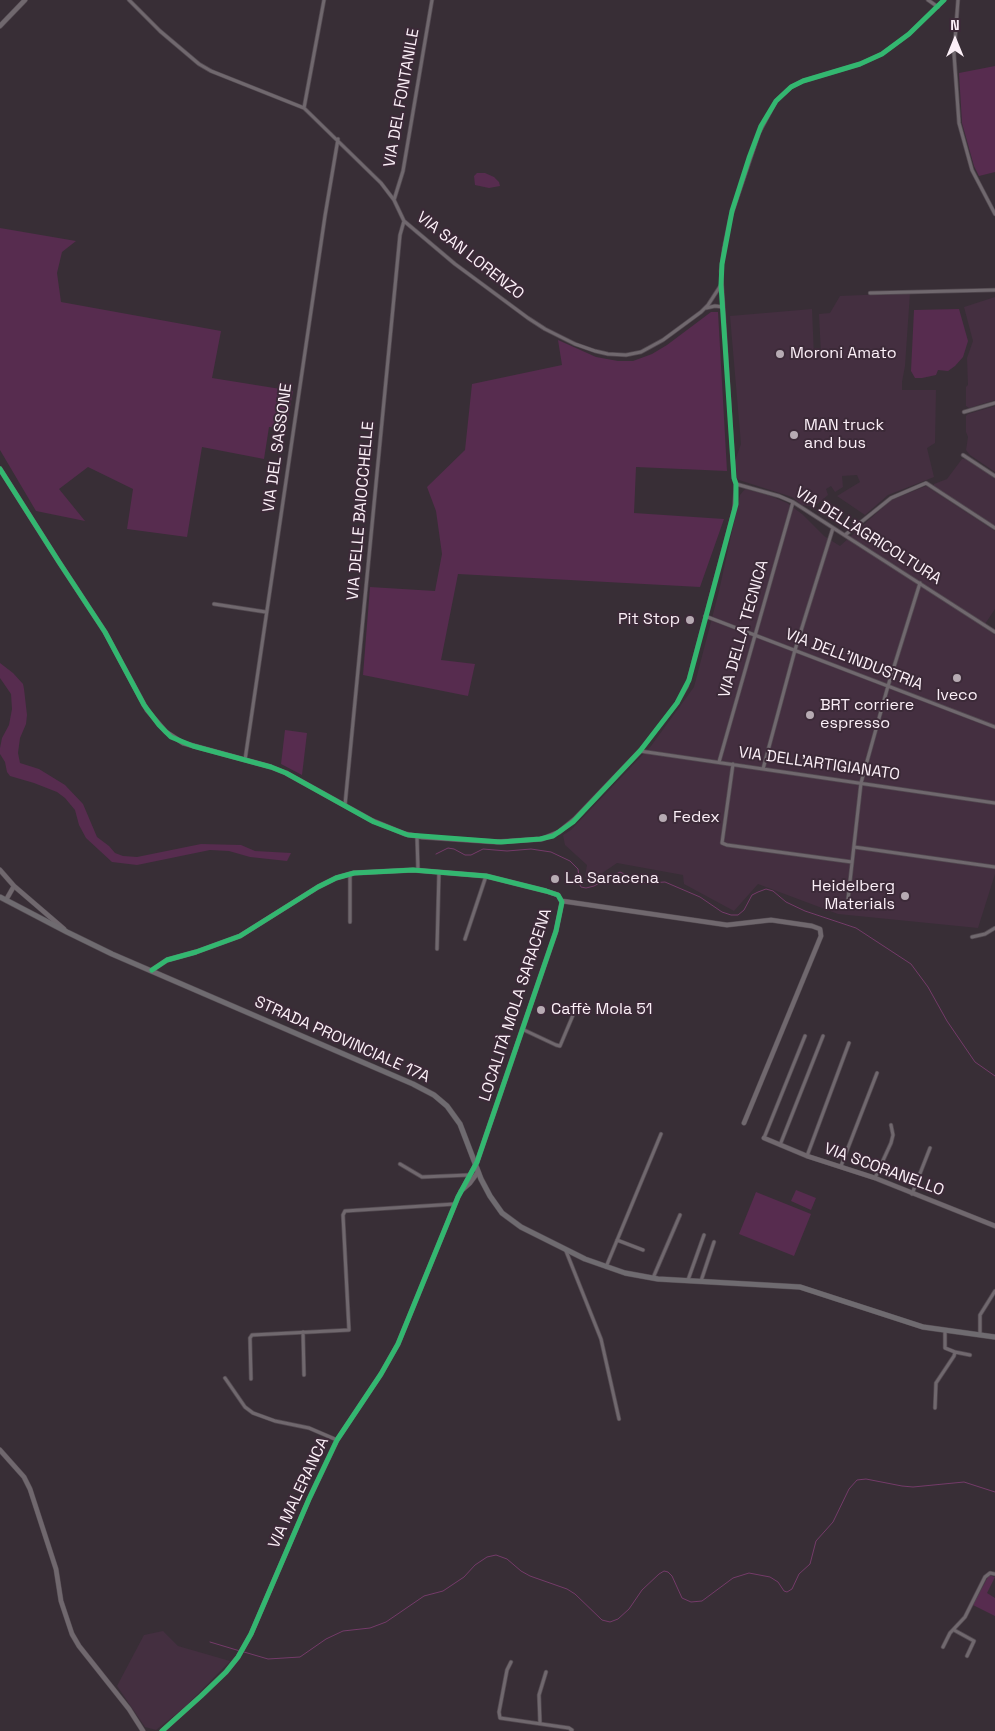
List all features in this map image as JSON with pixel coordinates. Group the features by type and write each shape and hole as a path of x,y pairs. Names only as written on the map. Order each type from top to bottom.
{"main road":[{"name":"STRADA PROVINCIALE 17A","path":"0,897 67,932 434,1095 456,1117 466,1137 478,1172 492,1200 506,1218 566,1250 606,1267 653,1278 800,1287 914,1324 945,1331 995,1337"}],"street":[{"path":"0,26 25,0"},
{"name":"VIA SAN LORENZO","path":"129,0 160,32 199,64 211,71 304,108 380,180 394,200 404,221 455,264 533,322 575,344 595,351 626,355 642,352 663,340 706,308"},
{"path":"304,108 324,0"},
{"name":"VIA DEL FONTANILE","path":"394,200 403,171 432,0"},
{"path":"928,0 938,7"},
{"path":"0,468 58,562 105,632 133,686 155,721 170,736 183,743 286,773 385,827 417,837 501,842 551,837 563,830 575,819 640,751 686,689 734,512 736,484 734,478 721,284 724,248 737,195 761,126 776,101 788,88 798,83 860,64 886,52 909,34 944,0"},
{"path":"958,0 954,54 959,123 972,170 995,214"},
{"name":"VIA DEL SASSONE","path":"245,760 322,235 338,139"},
{"name":"VIA DELLE BAIOCCHELLE","path":"344,805 399,245 404,221"},
{"path":"706,308 721,284"},
{"path":"870,293 995,290"},
{"path":"706,308 723,307"},
{"path":"964,412 995,403"},
{"path":"963,455 995,476"},
{"path":"845,536 891,498 926,483 995,528"},
{"name":"VIA DELL'AGRICOLTURA","path":"736,484 779,496 793,502 995,632"},
{"name":"VIA DELLA TECNICA","path":"719,762 793,502"},
{"path":"763,769 795,650 833,528"},
{"path":"847,908 861,783 888,686 920,583"},
{"path":"214,604 266,612"},
{"name":"VIA DELL'INDUSTRIA","path":"705,616 995,727"},
{"name":"VIA DELL'ARTIGIANATO","path":"640,751 995,802"},
{"path":"733,764 722,843 852,862"},
{"path":"417,837 418,870"},
{"path":"854,847 995,867"},
{"path":"0,870 14,886 67,932"},
{"name":"LOCALITÀ MOLA SARACENA","path":"152,970 167,960 203,950 240,936 318,887 336,878 350,874 375,871 418,870 486,876 556,895 562,900 556,931 476,1165 460,1192"},
{"path":"438,949 439,872"},
{"path":"350,874 350,922"},
{"path":"465,939 486,876"},
{"path":"6,900 14,886"},
{"path":"562,900 727,925 771,920 812,926 820,929 821,936 744,1123"},
{"path":"972,936 985,934 995,928"},
{"path":"522,1029 560,1046 576,1008"},
{"path":"764,1138 805,1036"},
{"path":"780,1145 823,1036"},
{"path":"807,1156 849,1043"},
{"path":"841,1166 877,1073"},
{"path":"875,1178 892,1143 891,1124"},
{"path":"606,1267 661,1134"},
{"name":"VIA SCORANELLO","path":"764,1138 807,1156 875,1178 995,1226"},
{"path":"912,1194 930,1148"},
{"path":"400,1164 422,1177 469,1175"},
{"path":"460,1192 478,1172"},
{"name":"VIA MALERANCA","path":"162,1731 226,1672 238,1657 251,1634 309,1499 337,1440 394,1352 460,1192"},
{"path":"251,1379 251,1336 349,1330 344,1211 455,1204"},
{"path":"653,1278 680,1214"},
{"path":"688,1281 704,1235"},
{"path":"617,1240 644,1250"},
{"path":"701,1282 714,1242"},
{"path":"566,1250 601,1340 619,1419"},
{"path":"980,1335 980,1315 995,1291"},
{"path":"945,1331 945,1348 970,1355"},
{"path":"303,1332 304,1375"},
{"path":"935,1408 936,1382 953,1360 955,1352"},
{"path":"225,1378 245,1407 253,1413 309,1428 337,1440"},
{"path":"0,1450 24,1477 30,1489 56,1569 61,1601 77,1643 129,1709 143,1731"},
{"path":"943,1647 950,1633 965,1617 985,1577 990,1573 995,1574"},
{"path":"954,1630 974,1641 967,1656"},
{"path":"511,1662 507,1670 500,1718 569,1728 571,1731"},
{"path":"540,1723 539,1695 546,1672"}],"shaded area":[{"path":"995,66 995,172 979,176 974,166 962,123 959,73"},
{"path":"477,173 485,173 494,177 500,186 489,188 475,185 474,176"},
{"path":"0,228 76,241 62,252 57,273 61,302 221,331 212,378 293,391 286,428 269,427 264,459 202,447 187,537 127,529 133,489 88,467 59,489 85,521 36,511 0,450"},
{"path":"910,293 902,390 936,390 935,443 927,448 934,477 888,495 865,515 837,496 860,482 857,475 842,476 843,487 835,492 831,486 826,489 828,495 814,507 802,505 792,497 739,480 737,478 735,461 741,444 730,316 812,309 814,356 818,359 821,355 819,314 830,313 840,296"},
{"path":"995,297 995,400 969,408 966,406 966,387 968,385 967,358 973,341 964,307"},
{"path":"959,309 968,341 963,357 948,371 938,370 936,375 915,378 911,371 914,310"},
{"path":"711,312 718,312 727,471 636,467 634,513 724,519 700,587 458,574 441,660 475,664 468,696 363,675 370,587 435,591 442,554 436,511 427,487 465,450 472,384 562,365 558,340 596,357 618,361 633,361 652,354 667,345"},
{"path":"995,406 995,472 970,455 966,450 968,437 966,432 966,416"},
{"path":"962,459 995,478 995,526 934,486 934,484 947,479"},
{"path":"926,486 995,531 995,609 983,627 995,635 995,874 978,928 838,914 758,884 734,911 684,884 683,875 617,863 589,882 585,876 587,865 565,845 563,835 571,830 651,746 694,687 719,591 740,495 745,489 768,495 787,503 802,514 824,536 840,546 891,500"},
{"path":"0,663 13,673 23,684 24,689 27,715 26,724 20,738 18,753 20,763 39,769 65,785 83,804 97,837 115,853 123,856 137,857 201,844 241,845 255,851 291,853 287,861 250,857 229,851 210,850 137,865 112,862 86,838 79,825 75,810 65,798 57,792 10,776 7,772 5,762 0,754 0,748 2,738 9,725 12,709 11,694 0,678"},
{"path":"285,730 307,733 302,775 281,764"},
{"path":"796,1190 816,1198 811,1210 791,1201"},
{"path":"756,1192 811,1214 794,1256 739,1234"},
{"path":"989,1575 995,1577 987,1593 995,1598 995,1616 973,1605"},
{"path":"163,1631 178,1646 230,1661 185,1707 156,1730 145,1727 117,1686 144,1635"}],"waterway":[{"path":"436,854 448,848 465,855 471,855 483,849 507,851 531,849 551,852 570,861 578,869 581,887 594,886 620,872 641,882 665,882 700,897 722,912 731,915 738,915 744,910 752,895 766,889 773,891 786,902 805,911 856,928 911,964 928,987 947,1021 975,1062 995,1076"},
{"path":"244,1652 268,1659 300,1657 326,1639 343,1631 370,1628 386,1622 424,1596 443,1591 464,1577 475,1565 487,1557 496,1555 507,1559 530,1576 567,1589 575,1594 602,1620 610,1622 618,1619 629,1609 642,1590 664,1571 672,1576 682,1598 691,1602 702,1601 733,1578 749,1573 770,1577 778,1582 784,1591 787,1592 792,1589 799,1574 810,1564 816,1541 833,1522 849,1489 857,1480 866,1479 913,1487 964,1482 995,1492"},
{"path":"210,1642 240,1651"}],"cycle path":[{"path":"0,469 105,632 144,705 171,737 193,746 271,767 286,773 374,822 408,835 501,842 553,836 573,822 640,751 677,703 689,680 736,504 721,285 722,264 732,211 761,126 776,101 791,87 803,81 860,64 882,54 909,34 944,0"},
{"path":"152,970 167,960 240,936 318,887 336,878 354,873 413,870 486,876 558,895 562,902 556,931 477,1162 458,1197 398,1344 381,1374 337,1440 309,1499 251,1634 238,1657 226,1672 162,1731"}],"place":[{"name":"Moroni Amato","path":"780,354"},
{"name":"MAN truck and bus","path":"794,435"},
{"name":"Pit Stop","path":"690,620"},
{"name":"Iveco","path":"957,678"},
{"name":"BRT corriere espresso","path":"810,715"},
{"name":"Fedex","path":"663,818"},
{"name":"La Saracena","path":"555,879"},
{"name":"Heidelberg Materials","path":"905,896"},
{"name":"Caffè Mola 51","path":"541,1010"}]}
